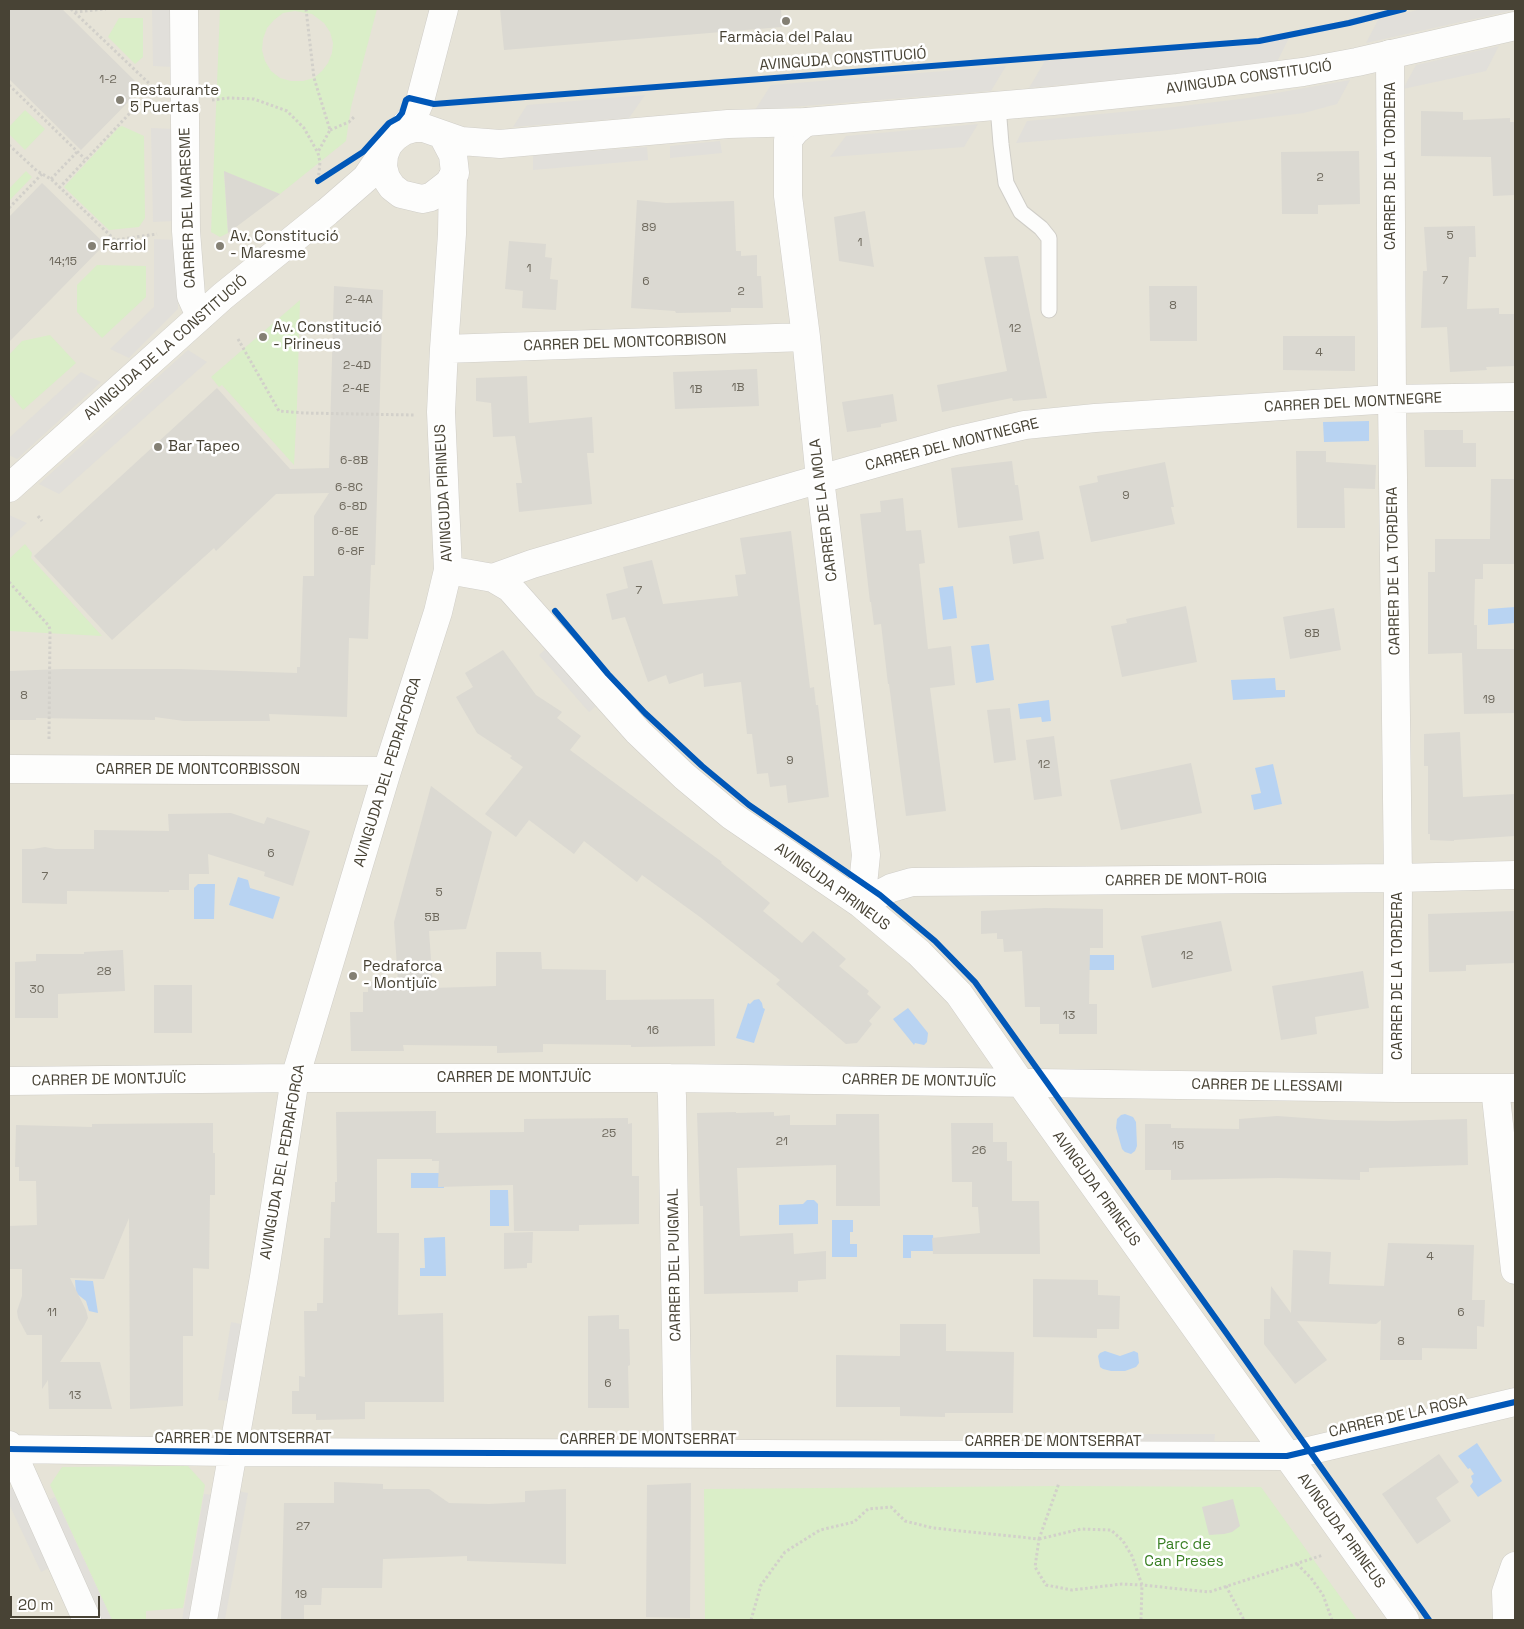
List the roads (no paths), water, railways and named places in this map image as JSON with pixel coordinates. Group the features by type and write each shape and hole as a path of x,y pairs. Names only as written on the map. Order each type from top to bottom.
{"street":[{"name":"CARRER DEL MARESME","path":"184,9 186,231 191,296 200,316"},
{"path":"322,200 366,178 392,141 414,115 424,90 444,9"},
{"name":"AVINGUDA CONSTITUCIÓ","path":"441,134 461,142 500,144 728,124 806,122 998,106 1178,88 1303,72 1357,62 1515,26"},
{"name":"CARRER DE LA TORDERA","path":"1390,54 1398,878 1397,1088"},
{"path":"322,200 358,200 379,195 416,198 431,196 440,192 449,183 454,174 453,155 428,114 424,90"},
{"name":"CARRER DE LA MOLA","path":"806,122 788,140 786,168 806,337 820,479 866,855 861,904"},
{"path":"416,198 401,194 392,187 386,178 383,167 384,155 392,141 404,131 424,128 441,134"},
{"name":"AVINGUDA CONSTITUCIÓ","path":"454,174 466,160 500,144"},
{"name":"AVINGUDA PIRINEUS","path":"454,174 441,412 448,570 493,578 510,588 638,732 684,776 732,816 861,904 919,953 959,994 1405,1620"},
{"name":"AVINGUDA PIRINEUS","path":"416,198 432,203 442,212 452,234"},
{"name":"AVINGUDA DE LA CONSTITUCIÓ","path":"9,488 200,316 322,200"},
{"name":"CARRER DEL MONTCORBISON","path":"444,349 806,337"},
{"name":"CARRER DEL MONTNEGRE","path":"493,578 532,564 820,479 1025,425 1095,418 1392,399 1515,397"},
{"name":"AVINGUDA DEL PEDRAFORCA","path":"203,1620 264,1277 295,1078 387,771 438,612 448,570"},
{"name":"CARRER DE MONTCORBISSON","path":"9,769 387,771"},
{"name":"CARRER DE MONT-ROIG","path":"861,904 891,888 912,882 1398,878 1515,875"},
{"name":"CARRER DE MONTJUÏC","path":"9,1081 295,1078 670,1078 1020,1082"},
{"name":"CARRER DEL PUIGMAL","path":"670,1078 672,1096 678,1453"},
{"name":"CARRER DE LLESSAMI","path":"1020,1082 1505,1088"},
{"path":"1505,1088 1515,1270"},
{"name":"CARRER DE LA ROSA","path":"1287,1456 1515,1402"},
{"path":"9,1448 87,1620"},
{"name":"CARRER DE MONTSERRAT","path":"9,1448 232,1452 1287,1456"},
{"path":"1507,1620 1506,1592 1515,1566"}],"lane":[{"path":"998,106 1006,183 1022,212 1041,228 1049,238 1049,310"}],"water":[{"path":"1369,421 1369,441 1324,442 1323,422"},
{"path":"953,586 957,618 943,620 939,588"},
{"path":"1515,607 1515,623 1488,625 1488,609"},
{"path":"989,644 994,680 976,683 971,646"},
{"path":"1275,678 1276,690 1285,690 1285,697 1233,700 1231,680"},
{"path":"1049,700 1051,721 1042,722 1041,717 1020,719 1018,704"},
{"path":"1273,764 1282,804 1254,810 1251,795 1261,793 1255,768"},
{"path":"238,877 248,880 250,888 280,897 273,919 229,905"},
{"path":"198,884 215,884 214,919 194,919 194,888"},
{"path":"1076,955 1114,955 1114,970 1076,970"},
{"path":"759,999 765,1009 754,1043 736,1038 748,1003 750,1004 754,1000"},
{"path":"908,1008 928,1033 927,1042 924,1045 915,1043 914,1045 893,1019"},
{"path":"1125,1114 1133,1117 1136,1122 1137,1146 1131,1154 1122,1149 1116,1128 1117,1119"},
{"path":"411,1173 444,1173 444,1188 411,1188"},
{"path":"490,1190 508,1190 509,1226 490,1226"},
{"path":"807,1200 814,1200 818,1204 818,1224 779,1225 779,1205 803,1204"},
{"path":"832,1220 853,1220 850,1244 857,1244 857,1257 832,1257"},
{"path":"903,1235 933,1235 934,1251 911,1251 911,1258 903,1258"},
{"path":"445,1237 446,1276 420,1276 420,1268 425,1268 424,1238"},
{"path":"75,1280 93,1281 98,1313 89,1311 86,1301 76,1293"},
{"path":"1105,1351 1120,1356 1134,1351 1138,1353 1139,1363 1136,1367 1125,1371 1103,1369 1100,1367 1098,1356"},
{"path":"1477,1443 1502,1481 1478,1497 1470,1486 1473,1482 1471,1476 1474,1474 1458,1456"}],"place":[{"name":"Farmàcia del Palau","path":"786,21"},
{"name":"Restaurante 5 Puertas","path":"120,100"},
{"name":"Farriol","path":"92,246"},
{"name":"Av. Constitució - Maresme","path":"220,246"},
{"name":"Av. Constitució - Pirineus","path":"263,337"},
{"name":"Bar Tapeo","path":"158,447"},
{"name":"Pedraforca - Montjuïc","path":"353,976"}],"park label":[{"name":"Parc de Can Preses","path":"1184,1554"}]}
